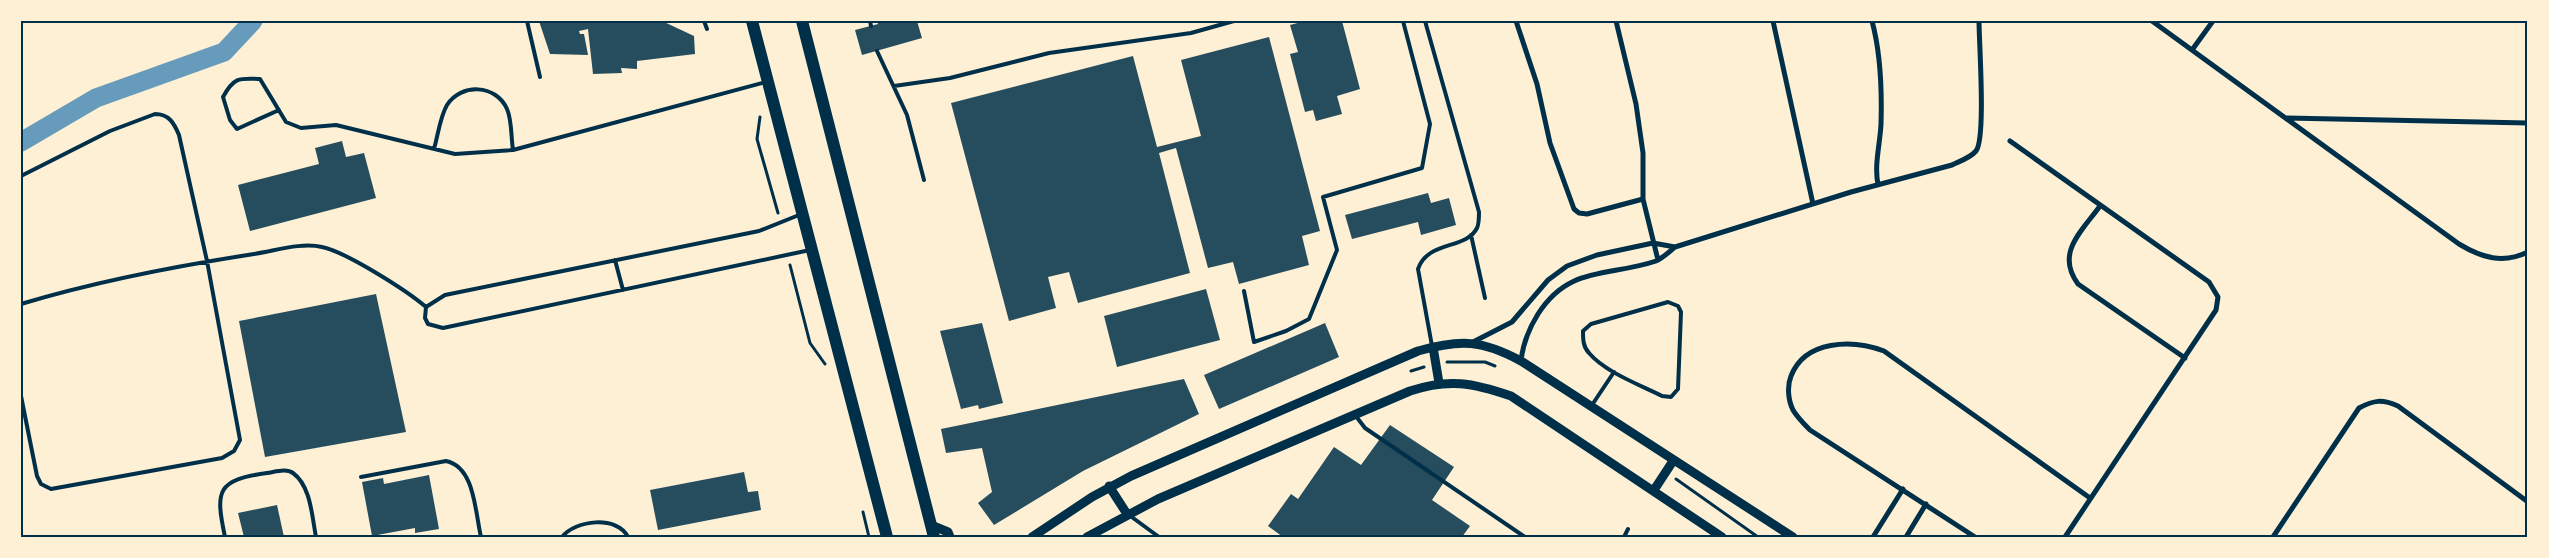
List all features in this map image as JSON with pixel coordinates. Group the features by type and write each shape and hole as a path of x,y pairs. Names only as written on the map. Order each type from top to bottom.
{"main road":[{"path":"752,21 887,537"},
{"path":"802,21 932,531"}],"street":[{"path":"1516,21 1537,84 1550,143 1574,210 1586,214 1643,200"},
{"path":"1616,21 1636,104 1643,153 1643,200 1658,260"},
{"path":"1773,21 1812,204"},
{"path":"1872,21 1878,48 1879,68 1881,126 1875,168 1878,185"},
{"path":"1521,361 1522,346 1530,328 1547,300 1556,291 1588,276 1658,260 1675,247 1812,204 1952,165 1976,151 1981,132 1979,21"},
{"path":"2152,21 2472,252 2504,259 2528,252"},
{"path":"2192,50 2213,21"},
{"path":"2287,118 2528,123"},
{"path":"2010,141 2209,282 2215,289 2218,297 2216,310 2065,537"},
{"path":"2100,206 2070,249 2068,259 2072,275 2078,284 2185,358"},
{"path":"1032,537 1109,486 1418,351 1432,347 1473,342 1512,322 1548,280 1567,266 1597,255 1653,243 1675,247"},
{"path":"1473,342 1493,348 1521,361 1592,405 1673,460 1793,537"},
{"path":"1975,537 1810,430 1792,409 1788,393 1789,380 1794,367 1802,358 1809,353 1838,344 1866,345 1884,351 2090,498"},
{"path":"1432,347 1439,383"},
{"path":"1088,537 1127,514 1410,391 1439,383 1465,383 1511,396 1722,537"},
{"path":"2273,537 2359,408 2372,401 2385,400 2398,406 2528,502"},
{"path":"1654,490 1673,460"},
{"path":"1109,486 1127,514"},
{"path":"1873,537 1903,489"},
{"path":"1906,537 1926,504"},
{"path":"932,531 948,532 950,537"}],"lane":[{"path":"527,21 540,77"},
{"path":"704,21 707,29"},
{"path":"894,86 950,78 1049,53 1191,33 1234,21"},
{"path":"1244,291 1254,342 1286,331 1309,319 1337,250 1323,197 1422,168 1430,124 1403,21"},
{"path":"1425,21 1479,212 1478,227 1471,235 1430,252 1421,260 1418,269 1432,347"},
{"path":"878,51 907,115 924,180"},
{"path":"279,110 237,129 230,120 223,97 230,83 239,78 260,79 279,110 286,122 301,128 336,125 455,154 513,150 768,82"},
{"path":"434,149 448,104 462,92 480,89 496,95 507,109 513,150"},
{"path":"21,176 110,131 155,114 163,114 175,125 179,135 207,261 241,433 238,446 230,455 164,469 46,488 37,476 21,396"},
{"path":"426,307 444,295 760,230 780,224 802,214"},
{"path":"1471,235 1485,298"},
{"path":"21,304 103,282 207,261 304,246 324,247 409,293 426,307"},
{"path":"426,307 425,318 428,324 443,328 787,253 811,250"},
{"path":"616,260 622,290"},
{"path":"1668,302 1678,306 1681,312 1678,389 1671,397 1662,396 1614,372 1588,353 1583,342 1583,331 1591,324 1652,305 1668,302"},
{"path":"1592,405 1614,372"},
{"path":"1355,414 1365,428 1525,537"},
{"path":"361,477 446,461 456,463 462,469 468,482 481,537"},
{"path":"225,537 219,503 226,487 233,480 244,476 285,470 292,472 305,490 316,537"},
{"path":"1127,514 1159,537"},
{"path":"562,537 569,530 601,522 613,522 620,526 628,537"},
{"path":"1624,537 1628,529"}],"path":[{"path":"762,109 757,139 780,224"},
{"path":"787,253 810,343 828,368"},
{"path":"1406,372 1436,364 1459,361 1485,362 1503,368"},
{"path":"1665,472 1758,537"},
{"path":"862,502 869,537"}],"building":[{"path":"539,21 662,21 694,36 695,54 637,61 637,69 621,68 622,73 593,74 588,29 579,31 580,34 584,34 588,55 550,54"},
{"path":"877,21 917,21 922,38 862,55 855,30 878,24"},
{"path":"1305,21 1342,21 1360,89 1337,96 1342,114 1316,121 1313,110 1305,112 1290,54 1298,52 1290,25"},
{"path":"1269,37 1320,231 1302,236 1309,265 1239,284 1233,262 1208,268 1176,148 1159,153 1190,273 1078,303 1069,272 1048,277 1056,308 1009,321 951,103 1133,56 1157,147 1201,136 1181,60"},
{"path":"342,141 346,157 364,153 376,198 250,231 238,185 319,164 315,148"},
{"path":"1428,193 1431,203 1449,198 1456,225 1421,235 1418,222 1352,239 1345,215"},
{"path":"1206,289 1220,340 1117,367 1104,316"},
{"path":"376,294 406,432 265,457 239,321"},
{"path":"982,323 1003,403 979,409 978,405 961,409 940,331"},
{"path":"1325,323 1339,357 1219,409 1204,375"},
{"path":"1184,379 1199,414 1083,471 994,525 978,503 992,492 982,448 946,453 941,429"},
{"path":"1390,425 1454,467 1432,500 1470,526 1462,537 1283,537 1268,526 1291,494 1298,499 1334,447 1361,465"},
{"path":"744,472 748,492 758,491 761,510 658,530 650,490"},
{"path":"429,475 439,529 415,533 415,528 372,536 362,482 383,478 384,484"},
{"path":"277,505 284,537 244,537 238,513"}],"waterway":[{"path":"21,142 96,98 224,52 253,21"}]}
